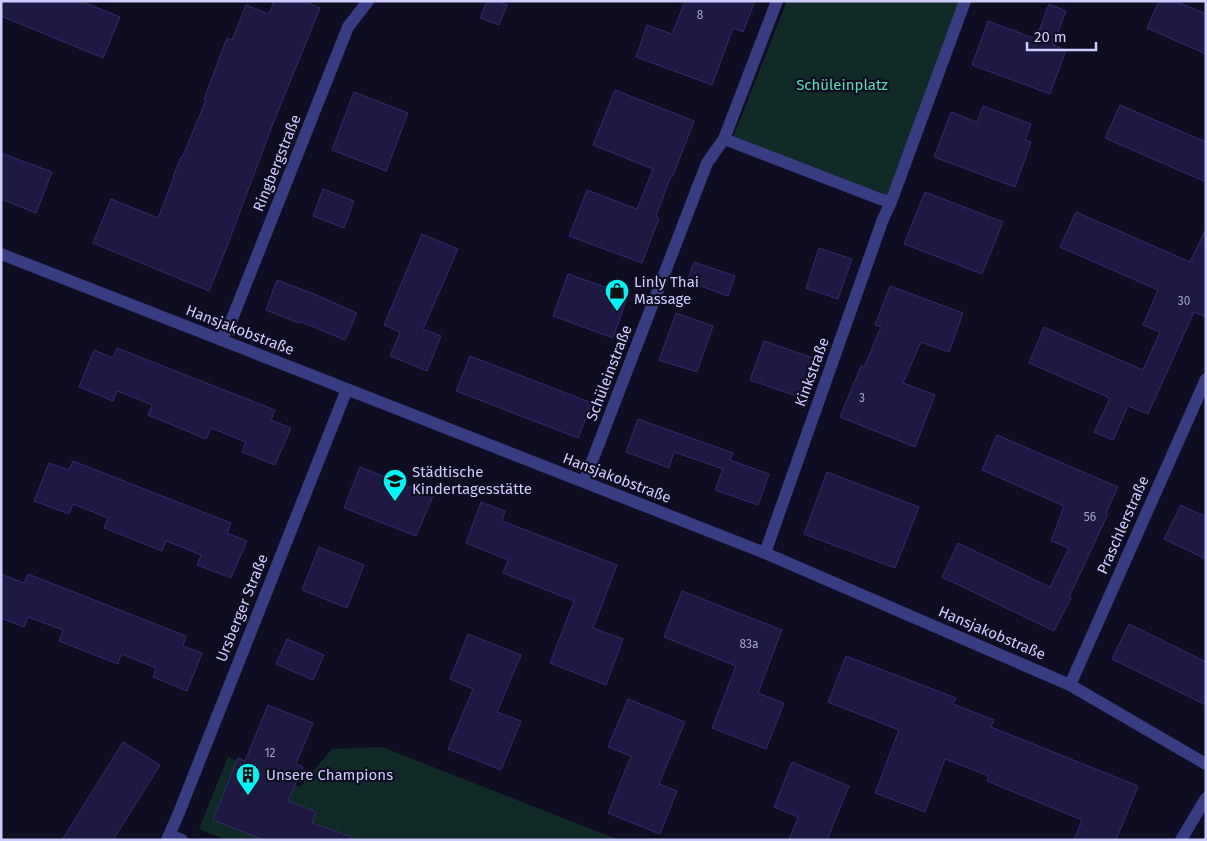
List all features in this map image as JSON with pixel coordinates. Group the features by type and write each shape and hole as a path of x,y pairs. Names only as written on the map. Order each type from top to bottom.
{"street":[{"name":"Ringbergstraße","path":"221,340 232,319 348,27 368,1"},
{"path":"777,1 724,139 891,202 966,1"},
{"name":"Schüleinstraße","path":"584,482 707,163 724,139"},
{"name":"Kinkstraße","path":"765,553 891,202"},
{"name":"Hansjakobstraße","path":"1,254 765,553 1070,685 1206,764"},
{"name":"Praschlerstraße","path":"1070,685 1206,379"},
{"name":"Ursberger Straße","path":"173,838 347,389"},
{"path":"1181,840 1206,798"}],"green space":[{"name":"Schüleinplatz","path":"787,1 963,1 885,201 732,140"},
{"path":"382,747 619,840 227,840 199,829 228,757 300,787 332,749"}],"building":[{"path":"1,1 81,1 120,17 103,58 1,16"},
{"path":"274,1 304,1 320,8 272,126 209,291 93,243 111,199 158,218 181,157 206,100 204,99 227,38 232,40 246,5 269,14"},
{"path":"487,1 497,1 507,5 499,25 480,18"},
{"path":"685,1 755,1 743,32 733,28 712,85 636,57 647,25 672,34"},
{"path":"1159,1 1175,1 1206,14 1206,54 1147,28"},
{"path":"1049,4 1066,11 1053,45 1066,50 1050,94 972,65 988,21 1036,39"},
{"path":"615,90 694,121 656,216 659,218 642,263 569,236 587,190 637,209 653,169 593,145"},
{"path":"354,92 408,113 386,171 332,150"},
{"path":"1120,105 1206,142 1206,182 1105,138"},
{"path":"983,106 1031,124 1025,140 1031,142 1015,187 934,157 951,112 977,122"},
{"path":"1,153 52,172 36,213 1,199"},
{"path":"323,189 354,201 344,228 313,216"},
{"path":"925,192 1003,222 982,274 904,244"},
{"path":"1076,212 1190,262 1206,229 1206,317 1194,312 1148,414 1128,406 1113,440 1094,432 1110,398 1029,363 1044,327 1143,370 1160,332 1143,325 1158,290 1060,247"},
{"path":"422,234 458,249 423,329 441,336 427,371 390,356 400,332 384,325"},
{"path":"819,248 852,259 838,299 806,288"},
{"path":"694,262 735,276 728,296 687,281"},
{"path":"568,274 628,295 613,338 553,316"},
{"path":"277,280 357,313 345,340 266,310"},
{"path":"890,286 963,313 949,352 921,342 903,383 935,395 915,447 840,417 861,366 864,367 881,327 875,325"},
{"path":"676,313 713,326 697,372 659,360"},
{"path":"764,341 819,360 805,399 750,380"},
{"path":"117,348 275,410 271,420 291,428 275,465 242,452 246,442 211,428 206,439 148,415 152,405 135,398 117,391 113,401 79,387 94,350 113,358"},
{"path":"470,356 592,403 578,438 456,391"},
{"path":"638,419 733,453 730,460 769,474 758,505 715,490 723,469 674,452 669,468 626,452"},
{"path":"997,435 1118,487 1106,513 1108,514 1069,597 1071,598 1054,631 942,577 958,543 1050,587 1069,548 1051,541 1064,506 982,470"},
{"path":"73,461 231,523 227,533 247,541 231,578 197,565 201,555 184,548 166,541 162,551 104,528 108,518 73,504 69,514 34,501 49,463 69,470"},
{"path":"360,467 433,496 416,536 344,508"},
{"path":"827,472 919,507 895,568 804,534"},
{"path":"481,502 505,511 502,521 617,565 593,628 623,639 606,685 550,663 574,601 503,573 508,560 466,543"},
{"path":"1181,505 1206,517 1206,559 1164,539"},
{"path":"319,547 364,565 347,608 302,590"},
{"path":"1,574 24,583 28,574 186,636 183,646 202,653 187,691 153,677 156,668 121,654 118,664 59,641 63,630 28,617 24,627 1,618"},
{"path":"682,591 782,630 758,693 784,703 766,749 712,728 736,666 664,637"},
{"path":"1129,624 1206,662 1206,705 1112,659"},
{"path":"468,634 521,655 497,712 521,721 501,770 448,749 473,689 450,679"},
{"path":"287,639 324,655 313,680 276,664"},
{"path":"846,656 956,698 953,704 994,720 991,727 1138,786 1116,840 1074,840 1082,820 987,781 989,776 945,759 925,812 875,793 899,730 828,702"},
{"path":"628,699 685,722 659,784 677,791 660,834 608,813 631,756 608,747"},
{"path":"268,705 313,723 296,764 303,767 288,801 316,812 312,823 352,837 352,840 264,840 213,820 238,758 245,761"},
{"path":"123,742 160,765 113,840 62,840"},
{"path":"792,762 849,786 827,840 789,840 798,817 774,807"}],"place":[{"name":"Linly Thai Massage","path":"617,312"},
{"name":"Städtische Kindertagesstätte","path":"395,502"},
{"name":"Unsere Champions","path":"248,796"}]}
